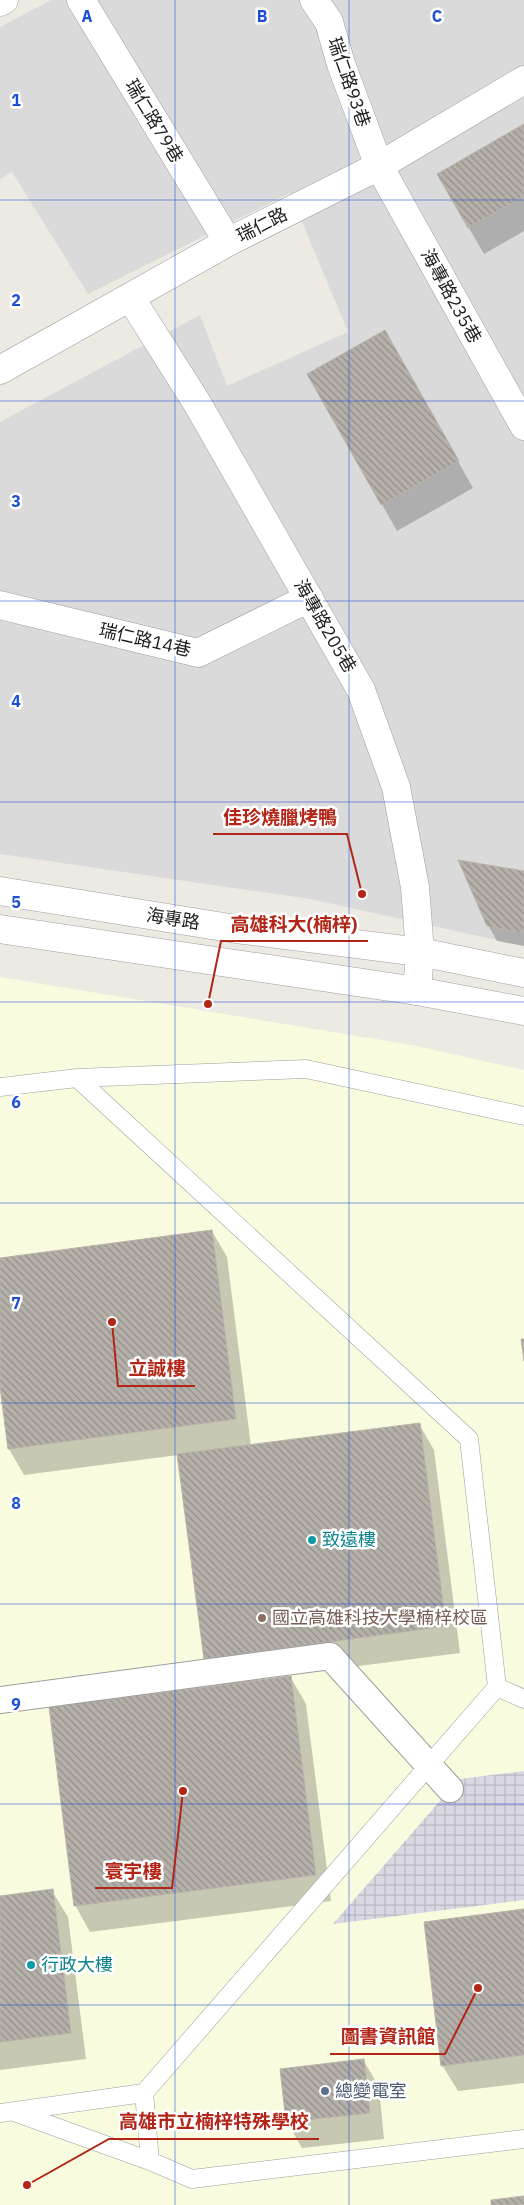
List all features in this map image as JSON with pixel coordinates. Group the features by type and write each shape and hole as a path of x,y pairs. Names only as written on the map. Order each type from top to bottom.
{"street":[{"path":"0,2 4,0"},
{"name":"瑞仁路79巷","path":"81,0 228,242"},
{"name":"瑞仁路93巷","path":"314,0 329,22 341,64 379,166"},
{"name":"瑞仁路","path":"0,370 228,242 379,166 524,80"},
{"name":"海專路235巷","path":"379,166 524,426"},
{"name":"海專路205巷","path":"130,297 197,403 362,690 396,787 415,887 420,952 417,991"},
{"name":"瑞仁路14巷","path":"0,606 198,653 309,598"},
{"name":"海專路","path":"0,891 236,929 420,952 524,973"},
{"name":"海專路","path":"0,929 417,991 524,1011"},
{"path":"0,1700 330,1656 450,1789"}],"lane":[{"path":"0,1087 77,1078 306,1069 524,1116"},
{"path":"6,2112 144,2093 497,1687 469,1439 77,1078"},
{"path":"497,1687 524,1699"},
{"path":"144,2093 150,2161"},
{"path":"6,2112 150,2161 192,2179 524,2139"}],"shaded area":[{"path":"51,0 524,0 524,946 310,899 0,854 0,422 200,315 227,386 348,332 290,193 88,294 12,172 0,179 0,27"},
{"name":"國立高雄科技大學楠梓校區","path":"0,977 412,1045 524,1070 524,2205 0,2205"},
{"path":"524,1771 524,1900 333,1924 459,1779"}],"building":[{"path":"524,124 524,196 468,228 437,174"},
{"path":"385,330 459,461 381,505 307,374"},
{"path":"458,860 524,871 524,933 487,926"},
{"path":"212,1230 236,1419 8,1449 0,1387 0,1258"},
{"path":"521,1339 524,1339 524,1361"},
{"name":"致遠樓","path":"420,1423 446,1626 204,1659 177,1454"},
{"path":"291,1676 316,1875 74,1906 49,1707"},
{"name":"行政大樓","path":"53,1889 71,2033 0,2042 0,1896"},
{"path":"524,1909 524,2055 441,2066 424,1922"},
{"name":"總變電室","path":"364,2059 370,2113 286,2122 280,2069"},
{"path":"524,2196 524,2205 491,2205 491,2200"}],"place":[{"name":"佳珍燒臘烤鴨","path":"362,894"},
{"name":"高雄科大(楠梓)","path":"208,1004"},
{"name":"立誠樓","path":"112,1322"},
{"name":"致遠樓","path":"312,1540"},
{"name":"國立高雄科技大學楠梓校區","path":"262,1618"},
{"name":"寰宇樓","path":"183,1791"},
{"name":"行政大樓","path":"31,1965"},
{"name":"圖書資訊館","path":"478,1988"},
{"name":"總變電室","path":"325,2091"},
{"name":"高雄市立楠梓特殊學校","path":"27,2185"}]}
